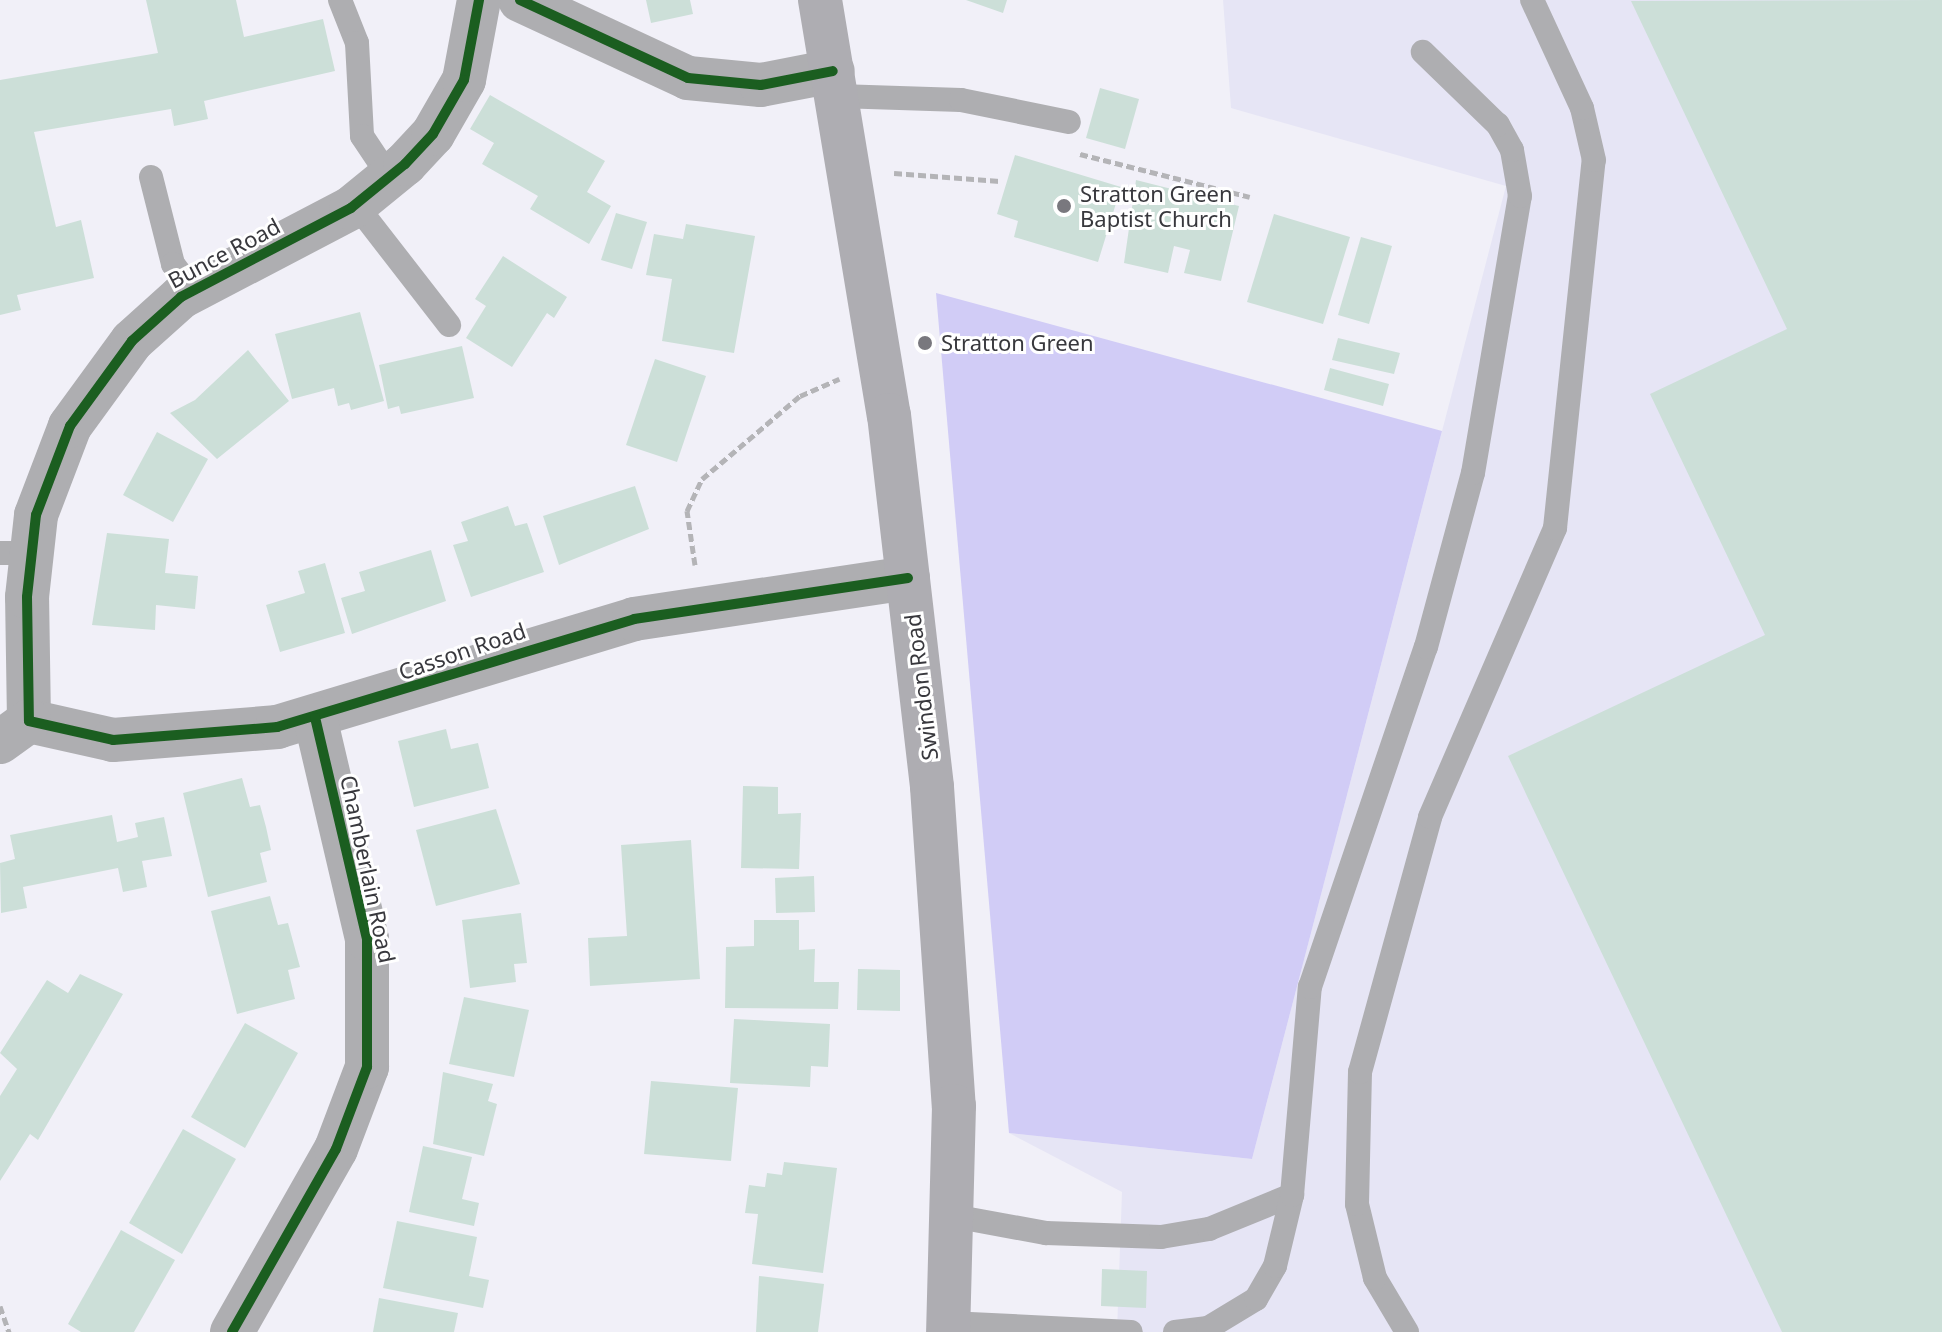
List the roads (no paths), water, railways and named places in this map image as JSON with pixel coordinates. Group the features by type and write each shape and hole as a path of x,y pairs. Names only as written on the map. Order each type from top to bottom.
{"main road":[{"name":"Swindon Road","path":"820,0 882,364 908,578 948,970 953,1216 948,1328"}],"street":[{"name":"Bunce Road","path":"15,732 16,553 70,426 132,341 192,289 356,205 390,178 454,100 471,57 479,0"},
{"path":"520,0 688,78 761,85 836,83"},
{"name":"Casson Road","path":"15,732 113,740 315,718 589,631 707,606 908,578"},
{"name":"Chamberlain Road","path":"232,1332 336,1149 367,1067 367,939 315,718"}],"lane":[{"path":"340,0 357,43 362,136 390,178"},
{"path":"1407,1332 1375,1278 1357,1204 1360,1072 1430,817 1555,528 1594,160 1582,108 1532,0"},
{"path":"1175,1332 1208,1328 1256,1299 1275,1266 1292,1195 1310,987 1426,647 1473,473 1520,196 1512,150 1498,125 1423,52"},
{"path":"836,83 961,100 1069,122"},
{"path":"151,177 173,264 192,289"},
{"path":"356,205 449,325"},
{"path":"953,1216 1046,1233 1161,1237 1209,1229 1292,1195"},
{"path":"948,1328 1131,1332"}],"place":[{"name":"Stratton Green Baptist Church","path":"1064,206"},
{"name":"Stratton Green","path":"925,343"}]}
